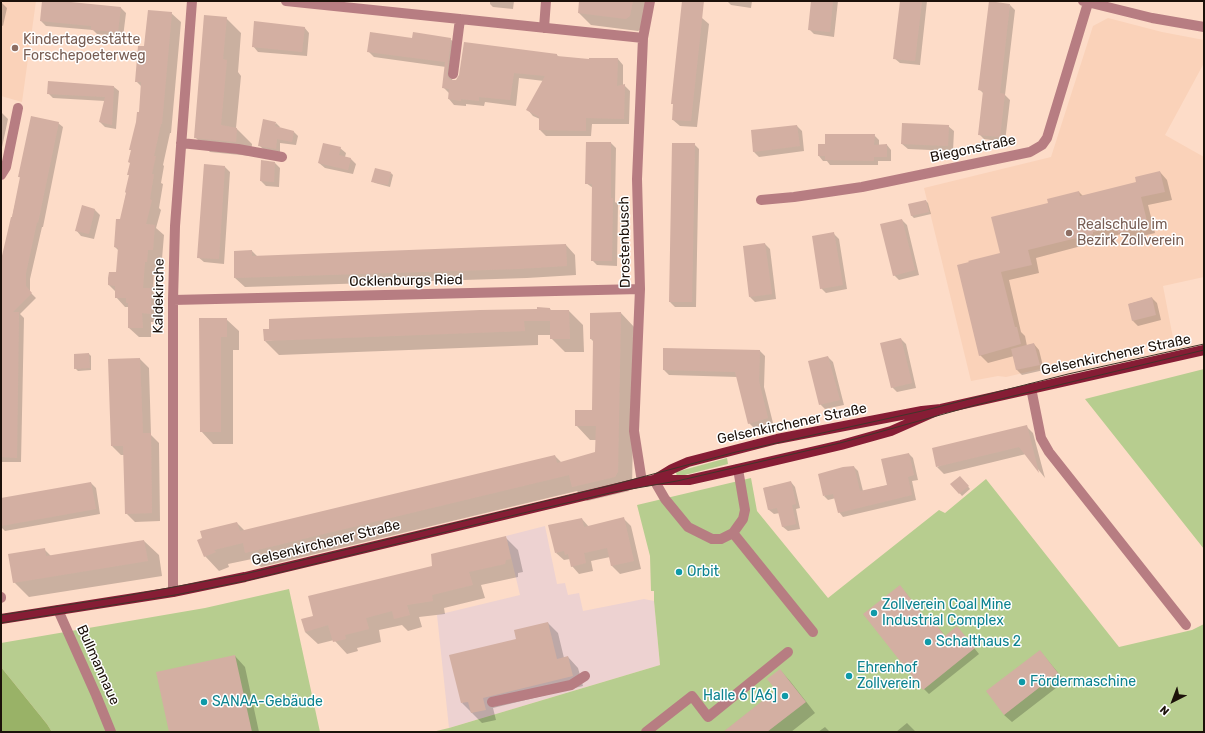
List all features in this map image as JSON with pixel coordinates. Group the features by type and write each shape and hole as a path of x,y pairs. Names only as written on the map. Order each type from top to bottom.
{"main road":[{"name":"Gelsenkirchener Straße","path":"654,480 672,469 688,462 777,439 941,409 1204,350"},
{"name":"Gelsenkirchener Straße","path":"1,619 173,592 245,577 642,482 654,480 689,480 841,445 891,431 941,409"}],"street":[{"name":"Kaldekirche","path":"173,592 173,300 175,226 192,1"},
{"path":"286,1 643,38"},
{"path":"544,28 546,1"},
{"name":"Drostenbusch","path":"642,482 634,431 640,289 637,179 643,38 650,1"},
{"path":"1086,2 1152,18 1204,27"},
{"name":"Biegonstraße","path":"761,200 794,197 862,187 1030,152 1042,145 1047,138 1086,2"},
{"path":"453,74 460,19"},
{"path":"1,175 6,167 18,108"},
{"path":"181,143 238,149 282,157"},
{"name":"Ocklenburgs Ried","path":"173,300 640,289"},
{"path":"1031,388 1041,438 1049,452 1186,625"},
{"path":"654,480 665,499 688,527 712,539 721,539 733,533 743,519 745,510 738,469"},
{"path":"733,533 813,632"},
{"name":"Bullmannaue","path":"58,610 111,732"},
{"path":"646,732 692,696 708,717 788,652"},
{"path":"492,702 571,685 585,676"}],"shaded area":[{"name":"Kindertagesstätte Forschepoeterweg","path":"1,1 36,1 22,102 1,96"},
{"name":"Realschule im Bezirk Zollverein","path":"1108,18 1162,32 1204,40 1204,63 1165,135 1204,157 1204,277 1163,286 1173,338 1006,377 998,376 971,381 924,188 1051,157 1093,26"},
{"path":"545,526 557,584 565,583 568,595 579,593 583,611 644,599 654,601 660,665 449,728 437,615 520,595 506,536"}],"green space":[{"path":"1204,369 1204,549 1085,399"},
{"path":"727,458 728,464 677,477 676,472"},
{"name":"Zollverein Coal Mine Industrial Complex","path":"751,478 757,511 828,598 939,510 945,513 986,479 1119,647 1192,630 1204,624 1204,732 432,732 660,665 654,591 651,591 650,556 637,505"},
{"path":"289,589 320,732 52,732 1,667 1,643 205,608"},
{"path":"1,667 47,724 52,732 1,732"}],"building":[{"path":"42,1 61,1 121,7 118,32 91,30 91,26 40,21"},
{"path":"579,1 633,1 630,16 626,19 578,13"},
{"path":"682,1 704,1 691,121 672,120 673,104 671,104"},
{"path":"811,1 833,1 830,32 808,30"},
{"path":"900,1 922,1 915,61 893,59"},
{"path":"989,1 1010,4 1000,93 1005,94 1000,137 978,135 983,91 978,90"},
{"path":"148,10 172,12 162,124 154,156 156,156 152,174 154,174 150,199 152,200 146,224 155,225 153,250 148,250 147,262 145,262 143,288 151,288 151,314 142,313 143,328 128,328 128,303 126,303 126,298 115,298 115,286 108,285 108,278 109,272 116,272 118,248 114,247 116,219 120,219 126,193 129,175 127,175 130,163 128,162 131,150 129,150 137,112 139,112 141,82 135,82 138,46 144,46"},
{"path":"204,15 227,17 223,59 227,60 221,125 237,128 236,142 194,138"},
{"path":"254,21 305,27 302,52 252,47"},
{"path":"370,32 412,38 413,32 451,38 447,74 449,79 453,80 456,80 459,75 464,42 557,54 557,56 589,59 618,58 617,86 625,84 624,119 586,118 586,131 539,130 539,117 526,110 545,76 514,73 510,100 479,97 479,101 448,99 449,89 442,88 445,62 367,52"},
{"path":"48,81 114,86 112,125 99,122 105,97 47,94"},
{"path":"31,116 59,122 26,273 26,286 32,293 13,312 19,312 17,458 1,457 1,260 12,217 20,177 18,177"},
{"path":"263,119 276,122 275,126 294,131 292,142 277,139 276,149 258,146"},
{"path":"902,123 949,125 948,146 901,144"},
{"path":"797,125 800,146 753,152 751,130"},
{"path":"825,134 875,134 874,145 887,144 887,157 874,157 874,161 825,160 825,156 818,156 818,144 825,144"},
{"path":"586,142 611,142 611,198 613,198 612,261 591,261 592,184 585,184"},
{"path":"323,143 341,147 339,155 351,158 348,170 318,163"},
{"path":"672,143 695,143 692,302 669,302"},
{"path":"261,160 275,162 274,182 260,181"},
{"path":"204,164 225,166 219,259 197,258"},
{"path":"375,168 391,172 388,185 371,182"},
{"path":"1160,171 1165,192 1141,197 1148,225 1118,233 1117,226 1093,232 1093,234 1028,250 1032,265 1001,272 1015,327 1017,327 1021,344 979,356 957,265 1000,253 991,217 1048,203 1047,199 1079,191 1080,196 1136,182 1135,177"},
{"path":"926,200 929,212 911,216 908,204"},
{"path":"82,205 95,209 89,234 75,231"},
{"path":"902,219 915,270 893,276 880,224"},
{"path":"834,232 843,285 820,289 812,236"},
{"path":"765,243 772,294 749,297 743,246"},
{"path":"566,244 567,266 234,278 234,251 252,250 252,256"},
{"path":"1152,297 1156,315 1132,321 1128,304"},
{"path":"537,307 550,308 550,310 569,310 570,339 550,339 550,321 524,321 525,331 264,341 263,329 269,329 269,319 537,309"},
{"path":"621,312 618,472 615,477 572,487 569,475 245,553 243,543 214,550 216,552 204,557 197,540 202,538 200,531 237,522 240,531 555,455 557,463 595,452 596,426 575,426 575,410 592,410 593,339 590,339 590,313"},
{"path":"199,318 227,318 227,337 221,337 221,432 200,432"},
{"path":"901,338 912,383 891,388 880,343"},
{"path":"1034,343 1040,365 1016,370 1011,349"},
{"path":"663,348 760,350 759,381 768,418 748,424 735,372 663,370"},
{"path":"89,353 90,368 74,369 74,354"},
{"path":"828,356 840,400 819,405 808,361"},
{"path":"140,358 143,433 151,433 152,513 125,514 123,446 111,446 108,359"},
{"path":"1027,425 1039,473 1019,447 936,467 932,448"},
{"path":"909,453 914,475 908,477 912,495 838,513 833,494 823,496 818,474 843,467 854,466 860,491 887,485 881,459"},
{"path":"960,476 969,486 959,494 950,484"},
{"path":"791,481 796,504 792,505 796,524 782,527 777,508 768,510 763,488"},
{"path":"91,482 96,509 1,526 1,498"},
{"path":"624,517 634,561 611,566 607,548 584,553 586,563 571,567 568,554 565,555 564,551 555,553 548,525 582,518 584,527"},
{"path":"506,536 511,559 506,560 505,564 469,572 473,585 432,595 433,601 407,605 410,615 394,619 392,611 366,618 369,629 345,635 346,639 333,642 328,625 305,632 301,619 313,616 308,596 432,566 431,554"},
{"path":"144,540 148,561 13,583 8,554 45,548 46,556"},
{"name":"Schalthaus 2","path":"900,585 928,621 931,618 945,636 957,626 975,648 923,690 863,614"},
{"path":"548,622 557,659 568,656 573,676 483,698 486,710 471,713 468,702 461,703 449,655 516,639 514,630"},
{"name":"Fördermaschine","path":"1040,650 1058,673 1004,715 986,691"},
{"name":"SANAA-Gebäude","path":"235,655 252,732 169,732 156,672"},
{"name":"Halle 6 [A6]","path":"780,669 806,702 767,732 723,732 776,690 767,679"}],"tram line":[{"path":"1,615 119,597 245,574 612,485 736,452 922,411 1068,374 1204,344"},
{"path":"1,623 175,595 245,581 519,514 614,492 677,481 840,443 976,405 1204,350"}],"place":[{"name":"Kindertagesstätte Forschepoeterweg","path":"15,48"},
{"name":"Realschule im Bezirk Zollverein","path":"1069,233"},
{"name":"Orbit","path":"679,572"},
{"name":"Zollverein Coal Mine Industrial Complex","path":"874,613"},
{"name":"Schalthaus 2","path":"928,642"},
{"name":"Ehrenhof Zollverein","path":"849,676"},
{"name":"Fördermaschine","path":"1022,682"},
{"name":"Halle 6 [A6]","path":"785,696"},
{"name":"SANAA-Gebäude","path":"204,702"}]}
